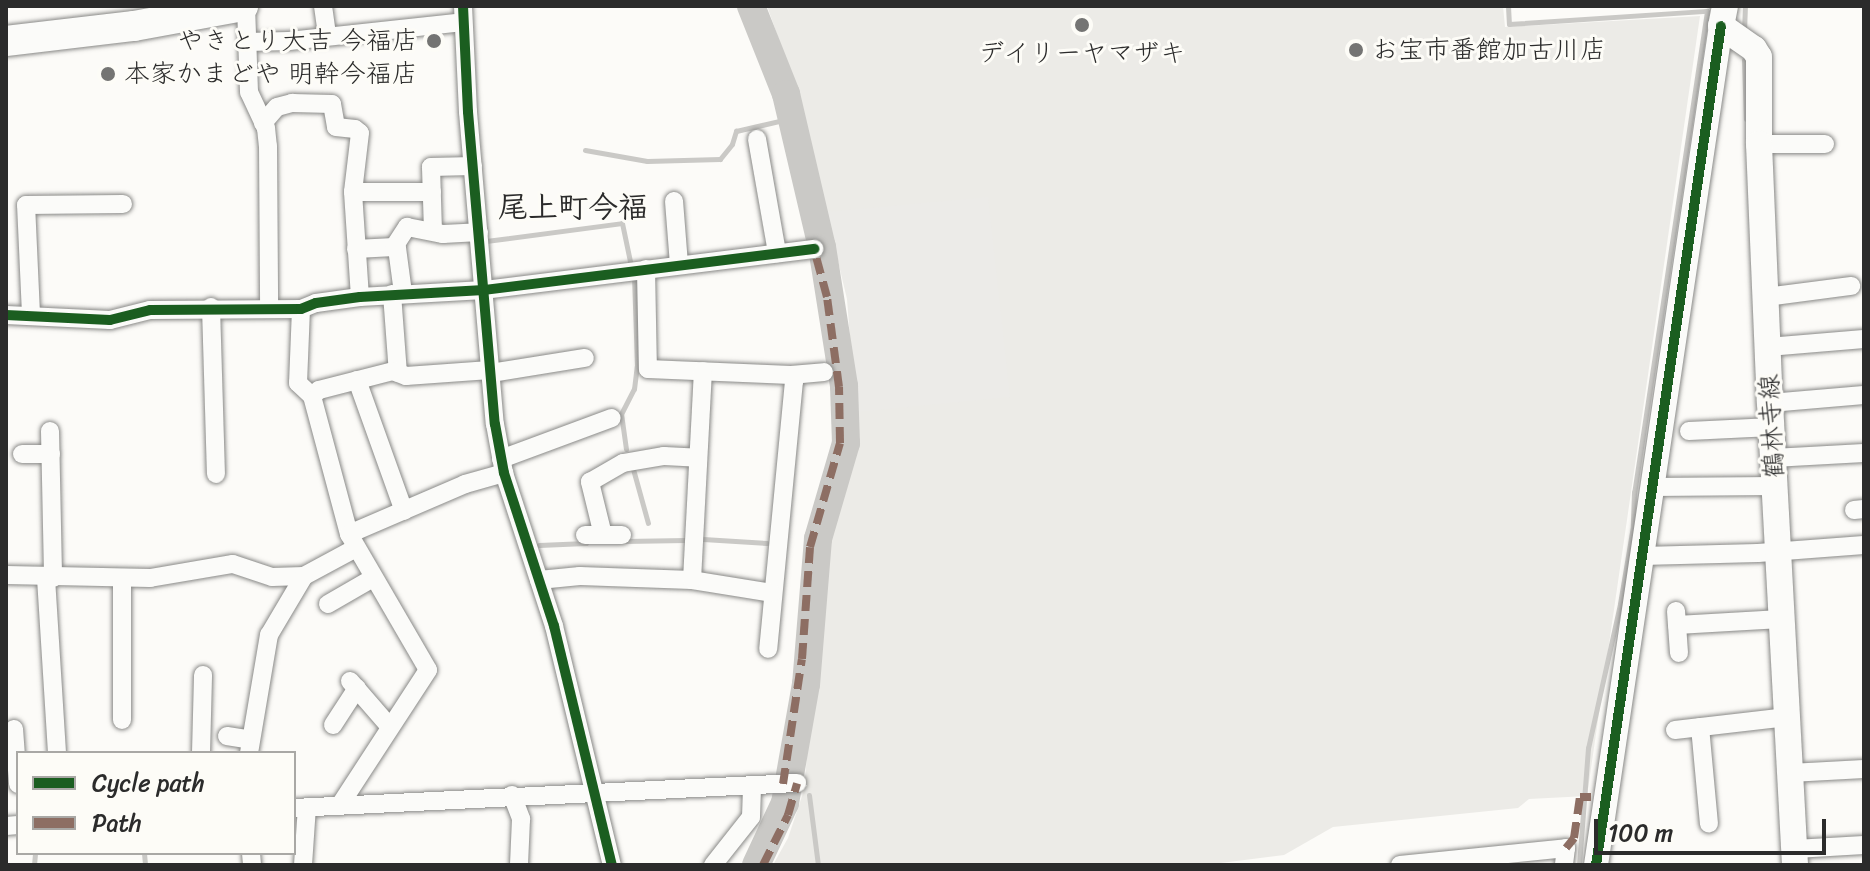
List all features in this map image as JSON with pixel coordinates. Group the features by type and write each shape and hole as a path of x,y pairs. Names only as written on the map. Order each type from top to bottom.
{"highway":[{"path":"6,22 175,6"},
{"path":"6,41 134,26 244,6"}],"main road":[{"name":"鶴林寺線","path":"1723,16 1759,57 1759,144 1768,347 1765,421 1773,458 1765,485 1773,619 1781,717 1790,773 1795,857"}],"street":[{"path":"244,6 249,92 263,123 268,146 269,309"},
{"path":"323,6 327,36"},
{"path":"247,42 327,36 463,14 490,372 503,466 539,580 612,865"},
{"path":"1596,865 1723,16"},
{"path":"263,123 277,107 292,103 332,104 336,127 355,129 360,133 353,192 360,297"},
{"path":"757,139 777,253"},
{"path":"1759,144 1825,144"},
{"path":"433,231 431,167 473,166"},
{"path":"353,192 432,192"},
{"path":"31,314 26,205 91,195 123,204"},
{"path":"674,201 679,265"},
{"path":"394,247 407,227 479,232"},
{"path":"356,249 394,247"},
{"path":"394,247 397,248 398,373"},
{"path":"6,315 110,320 150,310 211,307 301,309 316,303 360,297 484,290 814,249"},
{"path":"646,269 648,369 791,375 824,372"},
{"path":"1766,297 1851,286"},
{"path":"211,307 222,446 216,474"},
{"path":"301,309 298,383 312,396 352,541 428,670 340,805"},
{"path":"1768,347 1864,339"},
{"path":"312,396 319,390 398,373 406,376 490,372 585,358"},
{"path":"692,580 703,371"},
{"path":"768,649 794,381 791,375"},
{"path":"357,380 404,511"},
{"path":"1689,431 1765,421 1864,395"},
{"path":"227,736 250,747 269,635 304,576 352,541 404,511 612,418"},
{"path":"50,431 49,578 57,751"},
{"path":"22,454 51,454"},
{"path":"603,535 590,482 623,463 664,456 698,458"},
{"path":"1773,458 1853,458"},
{"path":"1652,487 1765,485"},
{"path":"1642,556 1864,545"},
{"path":"6,575 150,578 233,564 272,577 304,576"},
{"path":"539,580 580,576 692,580 772,593"},
{"path":"122,578 130,667 122,720"},
{"path":"328,604 373,578"},
{"path":"1679,653 1677,618 1773,619"},
{"path":"201,751 203,675"},
{"path":"333,725 353,685 390,727"},
{"path":"182,708 202,709"},
{"path":"1675,730 1695,722 1781,717"},
{"path":"1695,722 1712,815"},
{"path":"14,729 16,756"},
{"path":"1790,773 1864,769"},
{"path":"303,865 301,807 792,784"},
{"path":"713,865 751,817 752,785"},
{"path":"512,795 521,819 519,865"},
{"path":"1795,857 1864,845"},
{"path":"1410,864 1486,860 1566,848 1564,865"}],"shaded area":[{"path":"767,6 1503,6 1505,27 1700,16 1587,796 1529,799 1518,808 1333,827 1284,855 1205,865 773,865 788,838 804,790 823,573 857,430 847,299 798,93"},
{"path":"988,197 1010,397 857,412 848,300 827,212"}],"waterway":[{"path":"751,6 786,94 822,247 844,386 846,443 818,539 806,684 785,803 756,865"},
{"path":"1508,6 1509,24 1707,11 1634,492 1633,526 1620,604 1588,748 1579,865"},
{"path":"1744,33 1745,6"},
{"path":"1744,60 1746,119"},
{"path":"585,150 647,161 720,159 732,144 736,131 792,118"},
{"path":"486,241 622,223 631,266"},
{"path":"626,449 621,414 634,389 637,366 634,277"},
{"path":"633,469 648,523"},
{"path":"703,539 767,543"},
{"path":"624,541 686,540"},
{"path":"539,545 586,543"},
{"path":"809,795 818,865"},
{"path":"34,865 35,855"},
{"path":"144,855 145,865"}],"marked path":[{"path":"783,784 802,659 810,547 840,443 839,387 827,297 814,249"},
{"path":"763,865 788,815 797,783"},
{"path":"1566,848 1574,838 1580,797 1591,797"}],"cycle path":[{"path":"463,6 468,112 495,424 504,473 554,626 612,865"},
{"path":"1596,865 1721,26"},
{"path":"6,315 110,320 150,310 301,309 316,303 360,297 484,290 814,249"}],"place":[{"name":"デイリーヤマザキ","path":"1082,25"},
{"name":"やきとり大吉 今福店","path":"434,41"},
{"name":"お宝市番館加古川店","path":"1356,50"},
{"name":"本家かまどや 明幹今福店","path":"108,74"}],"district":[{"name":"尾上町今福","path":"573,207"}]}
